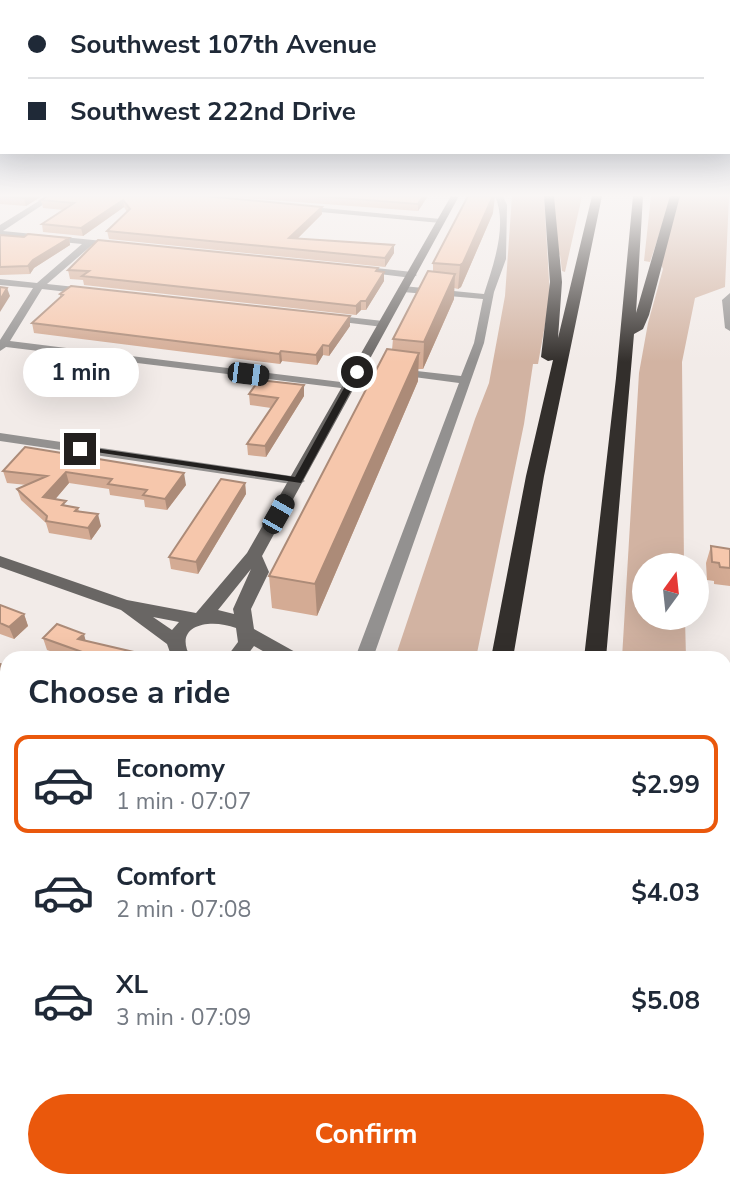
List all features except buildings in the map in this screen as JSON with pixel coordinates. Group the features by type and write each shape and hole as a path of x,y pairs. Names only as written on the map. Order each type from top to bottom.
{"highway":[{"path":"535,477 555,303 552,251"},
{"path":"503,651 535,477 585,251"},
{"path":"595,651 634,251"},
{"path":"627,334 638,326 660,251"}],"street":[{"path":"79,251 39,286 0,345 349,386"},
{"path":"179,651 181,630 219,600 239,569 254,556 424,251"},
{"path":"367,651 466,380 502,251"},
{"path":"349,268 412,275"},
{"path":"0,282 92,292"},
{"path":"403,289 488,297"},
{"path":"730,296 727,300 730,324"},
{"path":"323,317 383,324"},
{"path":"386,371 466,380"},
{"path":"0,437 298,481"},
{"path":"241,651 245,647 246,629 243,604 260,572 254,556"},
{"path":"0,561 124,605 199,618 226,617 279,651"},
{"path":"124,605 177,651"}],"shaded area":[{"path":"508,251 547,251 550,297 538,364 533,364 524,424 477,651 397,651 489,383 505,296"},
{"path":"570,251 565,272 562,271 560,255 557,253"},
{"path":"645,251 654,251 650,262 644,261"},
{"path":"665,251 727,251 725,287 695,298 682,362 684,553 632,553 632,630 685,630 686,651 622,651 639,373 648,323 663,269 661,264"}],"route":[{"path":"80,449 298,481 357,372"}]}
